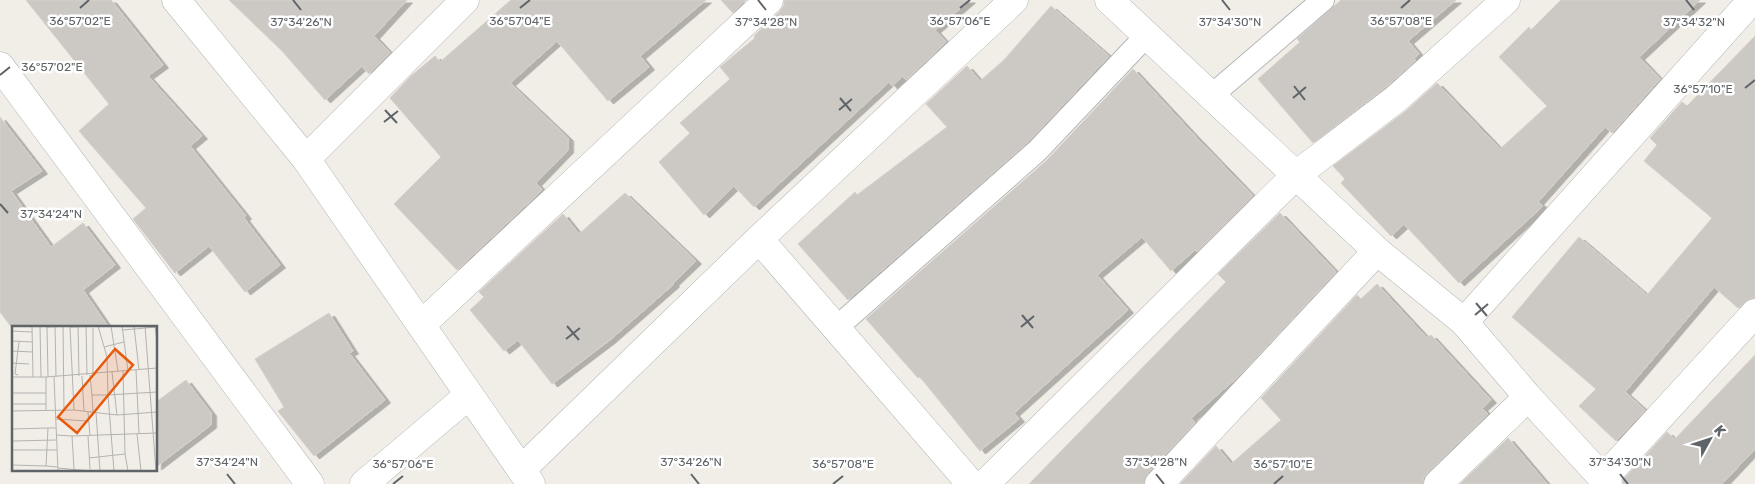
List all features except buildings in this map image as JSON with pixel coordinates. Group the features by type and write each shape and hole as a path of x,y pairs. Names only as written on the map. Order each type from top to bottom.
{"street":[{"path":"306,159 465,0"},
{"path":"421,325 769,0"},
{"path":"184,3 306,159 526,477 759,239 1014,0"},
{"path":"1109,0 1377,251 1464,322 1528,397 1605,481 1755,313"},
{"path":"985,484 1296,175 1396,99 1506,0"},
{"path":"1464,322 1752,0"},
{"path":"0,66 310,484"},
{"path":"759,239 971,484"},
{"path":"1159,484 1377,251"},
{"path":"364,484 469,395"},
{"path":"1438,484 1528,397"}],"lane":[{"path":"1211,96 1323,0"},
{"path":"836,328 1037,150 1147,35"}]}
